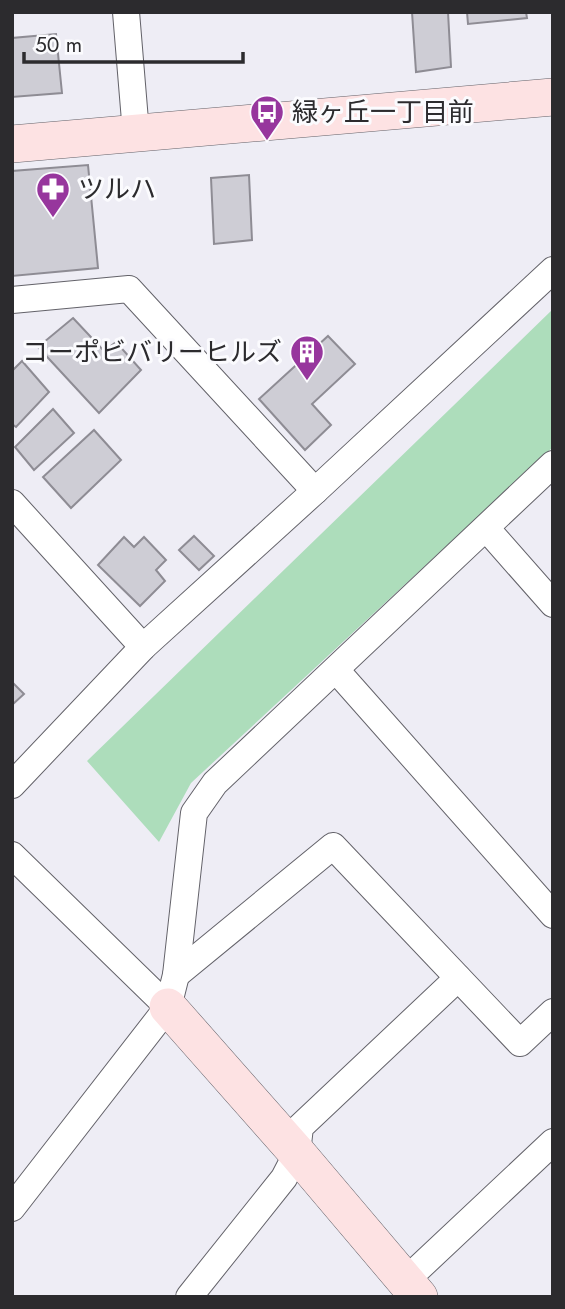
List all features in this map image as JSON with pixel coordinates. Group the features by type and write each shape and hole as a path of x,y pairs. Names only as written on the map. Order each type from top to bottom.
{"street":[{"path":"126,12 136,134"},
{"path":"12,144 553,97"},
{"path":"12,785 143,646 553,270"},
{"path":"12,300 129,289 315,491"},
{"path":"172,991 194,813 215,783 553,464"},
{"path":"12,503 143,646"},
{"path":"486,528 553,604"},
{"path":"336,670 553,915"},
{"path":"12,1208 172,991 334,846 520,1043 553,1012"},
{"path":"12,855 172,991 297,1153 412,1289 553,1142"},
{"path":"189,1297 284,1178 297,1153 300,1127 458,978"}],"green space":[{"path":"553,309 553,447 191,783 159,842 87,761"}],"building":[{"path":"412,12 448,12 451,67 416,72"},
{"path":"467,12 526,12 527,18 468,24"},
{"path":"56,34 62,93 12,97 12,38"},
{"name":"ツルハ","path":"88,165 98,268 12,276 12,171"},
{"path":"249,175 252,240 214,244 211,178"},
{"path":"73,318 104,351 116,342 141,370 99,413 38,347"},
{"name":"コーポビバリーヒルズ","path":"328,336 355,364 312,404 331,425 305,450 259,399"},
{"path":"22,361 49,392 16,427 12,424 12,371"},
{"path":"53,409 74,433 34,470 15,447"},
{"path":"94,430 121,460 71,508 43,477"},
{"path":"194,536 214,556 199,570 179,550"},
{"path":"124,537 134,547 144,537 166,560 156,570 165,581 140,606 98,565"},
{"path":"12,682 24,694 12,705"}],"place":[{"name":"緑ヶ丘一丁目前","path":"267,142"},
{"name":"ツルハ","path":"53,219"},
{"name":"コーポビバリーヒルズ","path":"307,382"}]}
